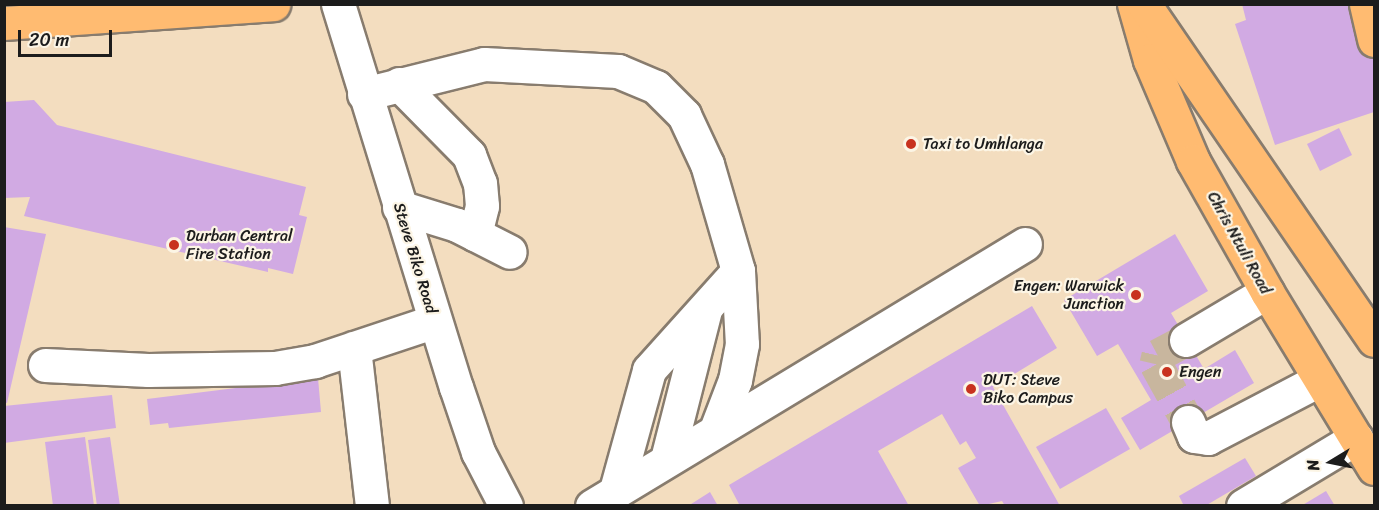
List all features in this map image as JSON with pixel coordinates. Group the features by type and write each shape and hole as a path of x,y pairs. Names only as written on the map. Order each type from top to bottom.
{"main road":[{"path":"4,24 273,4"},
{"name":"Chris Ntuli Road","path":"1134,4 1169,112 1267,292 1374,468"},
{"path":"1144,4 1374,340"},
{"path":"1366,4 1374,40"}],"street":[{"name":"Steve Biko Road","path":"338,4 399,207 478,452 506,506"},
{"path":"364,94 450,70 514,63 618,71 656,87 684,115 707,164 738,271 742,344 735,380 717,427"},
{"path":"399,84 469,155 480,183 482,206 475,234"},
{"path":"399,207 475,234 510,252"},
{"path":"604,498 717,427 1026,244"},
{"path":"604,498 649,370 738,271"},
{"path":"1186,340 1267,292"},
{"path":"667,459 706,305"},
{"path":"45,365 275,368 354,348 435,321"},
{"path":"354,348 372,506"},
{"path":"1188,422 1194,436 1208,438 1319,380"},
{"path":"1244,506 1356,438"}],"building":[{"path":"1242,4 1374,4 1374,112 1275,145 1235,24 1246,20"},
{"path":"34,100 57,125 306,187 299,215 307,217 293,274 268,268 268,272 24,216 30,197 4,198 4,102"},
{"path":"1339,128 1352,155 1320,171 1307,144"},
{"path":"4,227 46,234 7,403 4,402"},
{"path":"1175,234 1208,291 1171,313 1204,369 1235,350 1254,383 1140,450 1121,418 1151,400 1118,344 1097,356 1064,300"},
{"path":"1032,306 1057,348 993,387 1060,506 1005,506 1002,501 980,506 958,468 976,458 966,441 960,445 942,414 878,451 909,506 740,506 729,485"},
{"path":"318,378 321,412 169,428 168,423 150,425 147,399"},
{"path":"112,395 116,428 4,443 4,406"},
{"path":"1106,408 1130,449 1060,489 1036,447"},
{"path":"85,437 94,506 53,506 45,442"},
{"path":"110,437 120,506 97,506 88,440"},
{"path":"1245,458 1256,476 1205,506 1184,506 1179,496"},
{"path":"1326,491 1335,506 1301,506"},
{"path":"710,492 718,506 688,506"}],"tunnel":[{"path":"1186,340 1158,355 1156,364 1188,422"}],"place":[{"name":"Taxi to Umhlanga","path":"911,144"},
{"name":"Durban Central Fire Station","path":"174,245"},
{"name":"Engen: Warwick Junction","path":"1136,295"},
{"name":"Engen","path":"1167,372"},
{"name":"DUT: Steve Biko Campus","path":"971,389"}]}
